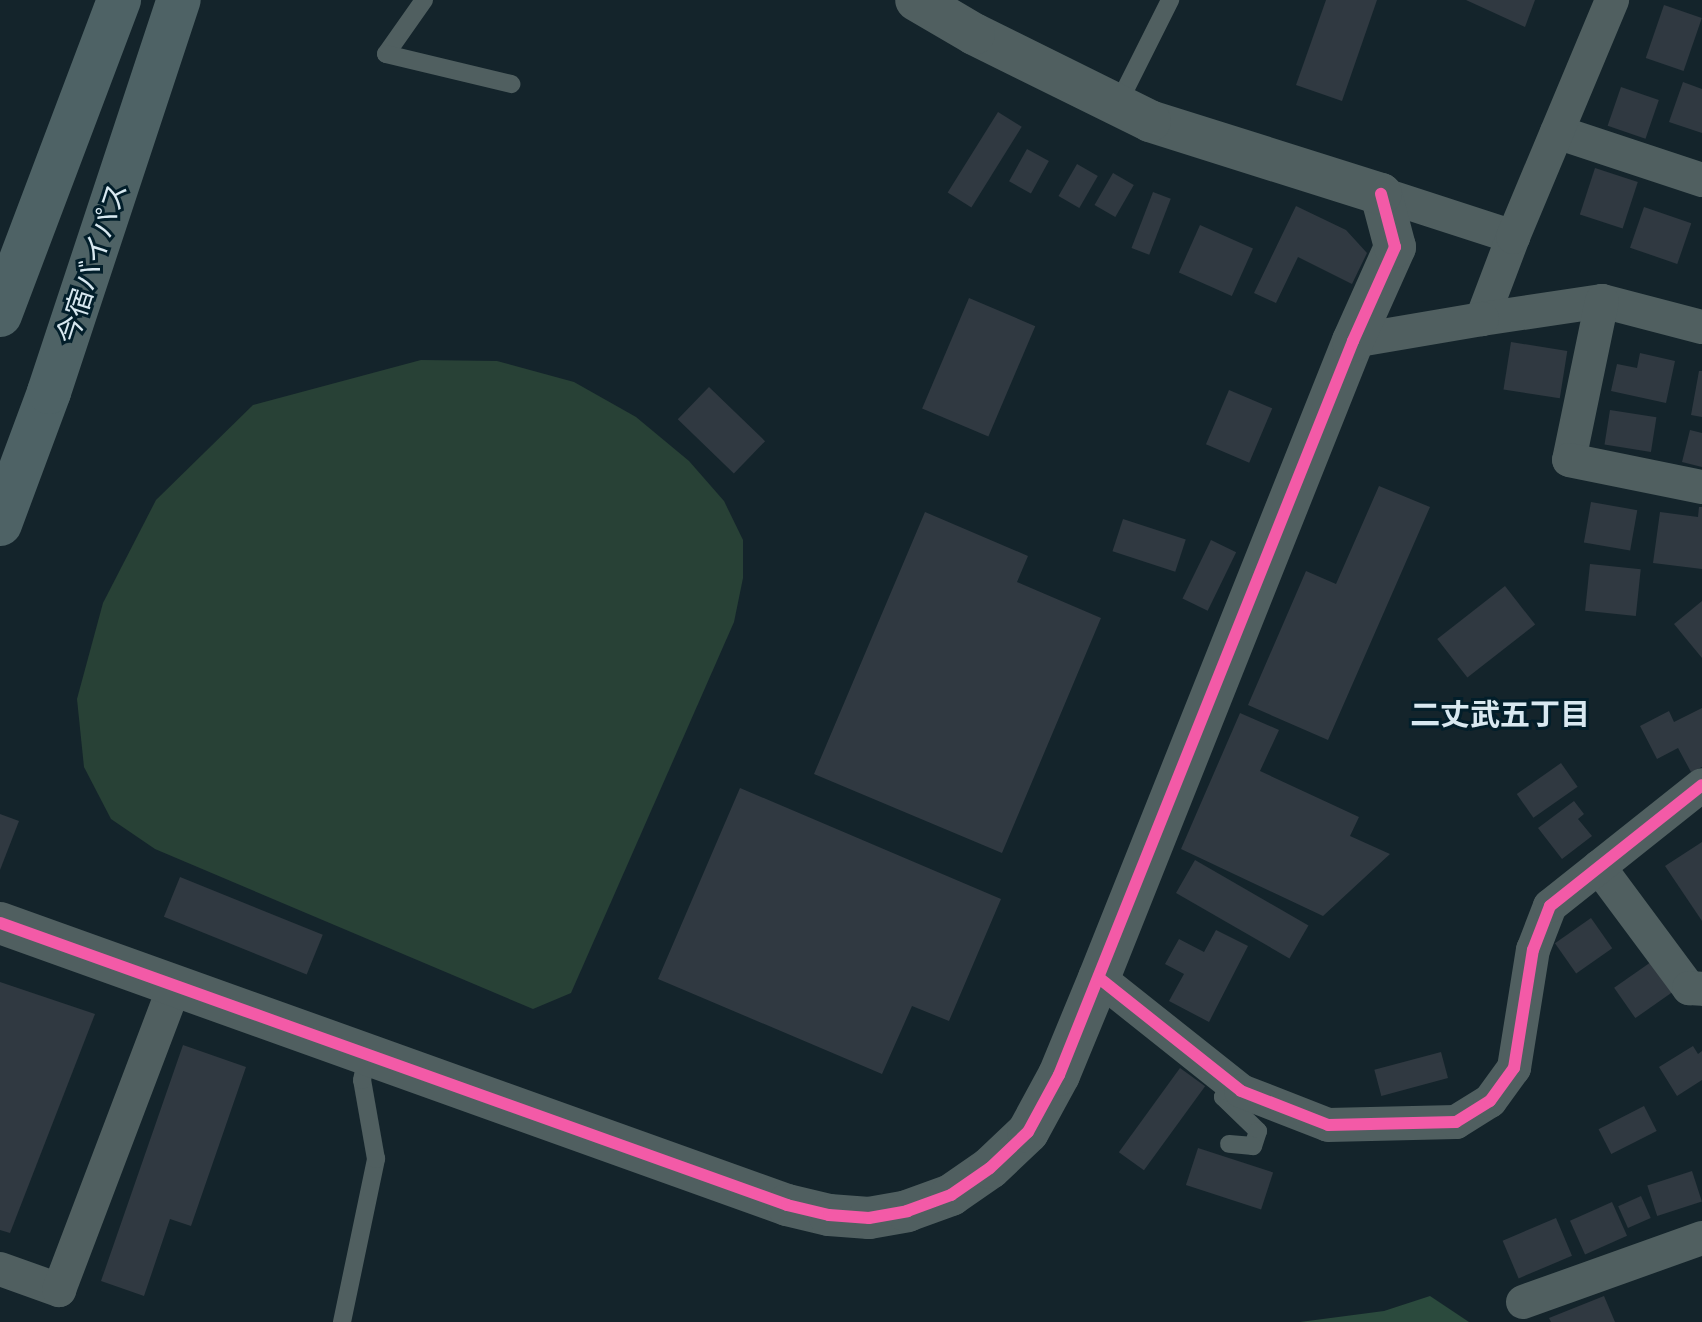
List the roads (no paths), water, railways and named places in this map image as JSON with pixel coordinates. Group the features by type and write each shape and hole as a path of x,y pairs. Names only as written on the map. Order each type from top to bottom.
{"highway":[{"path":"0,315 119,0"},
{"name":"今宿バイパス","path":"0,524 49,392 179,0"}],"street":[{"path":"916,0 974,34 1150,121 1513,237"},
{"path":"1482,319 1612,0"},
{"path":"1557,132 1702,180"},
{"path":"0,923 174,988 787,1205 829,1215 869,1218 907,1211 951,1195 990,1168 1028,1132 1059,1075 1353,341 1395,247 1381,194"},
{"path":"1353,341 1602,301 1702,327"},
{"path":"1602,301 1569,460 1702,487"},
{"path":"1099,978 1241,1091 1328,1125 1456,1122 1490,1101 1514,1068 1533,950 1550,906 1702,785"},
{"path":"1599,867 1689,988 1702,989"},
{"path":"0,1269 59,1290 174,988"},
{"path":"1523,1302 1702,1238"}],"lane":[{"path":"424,0 386,54 511,84"},
{"path":"1117,106 1170,0"},
{"path":"342,1322 376,1159 362,1080 367,1057"},
{"path":"1229,1144 1253,1146 1258,1131 1223,1097 1233,1084"}],"district":[{"name":"二丈武五丁目","path":"1500,714"}]}
